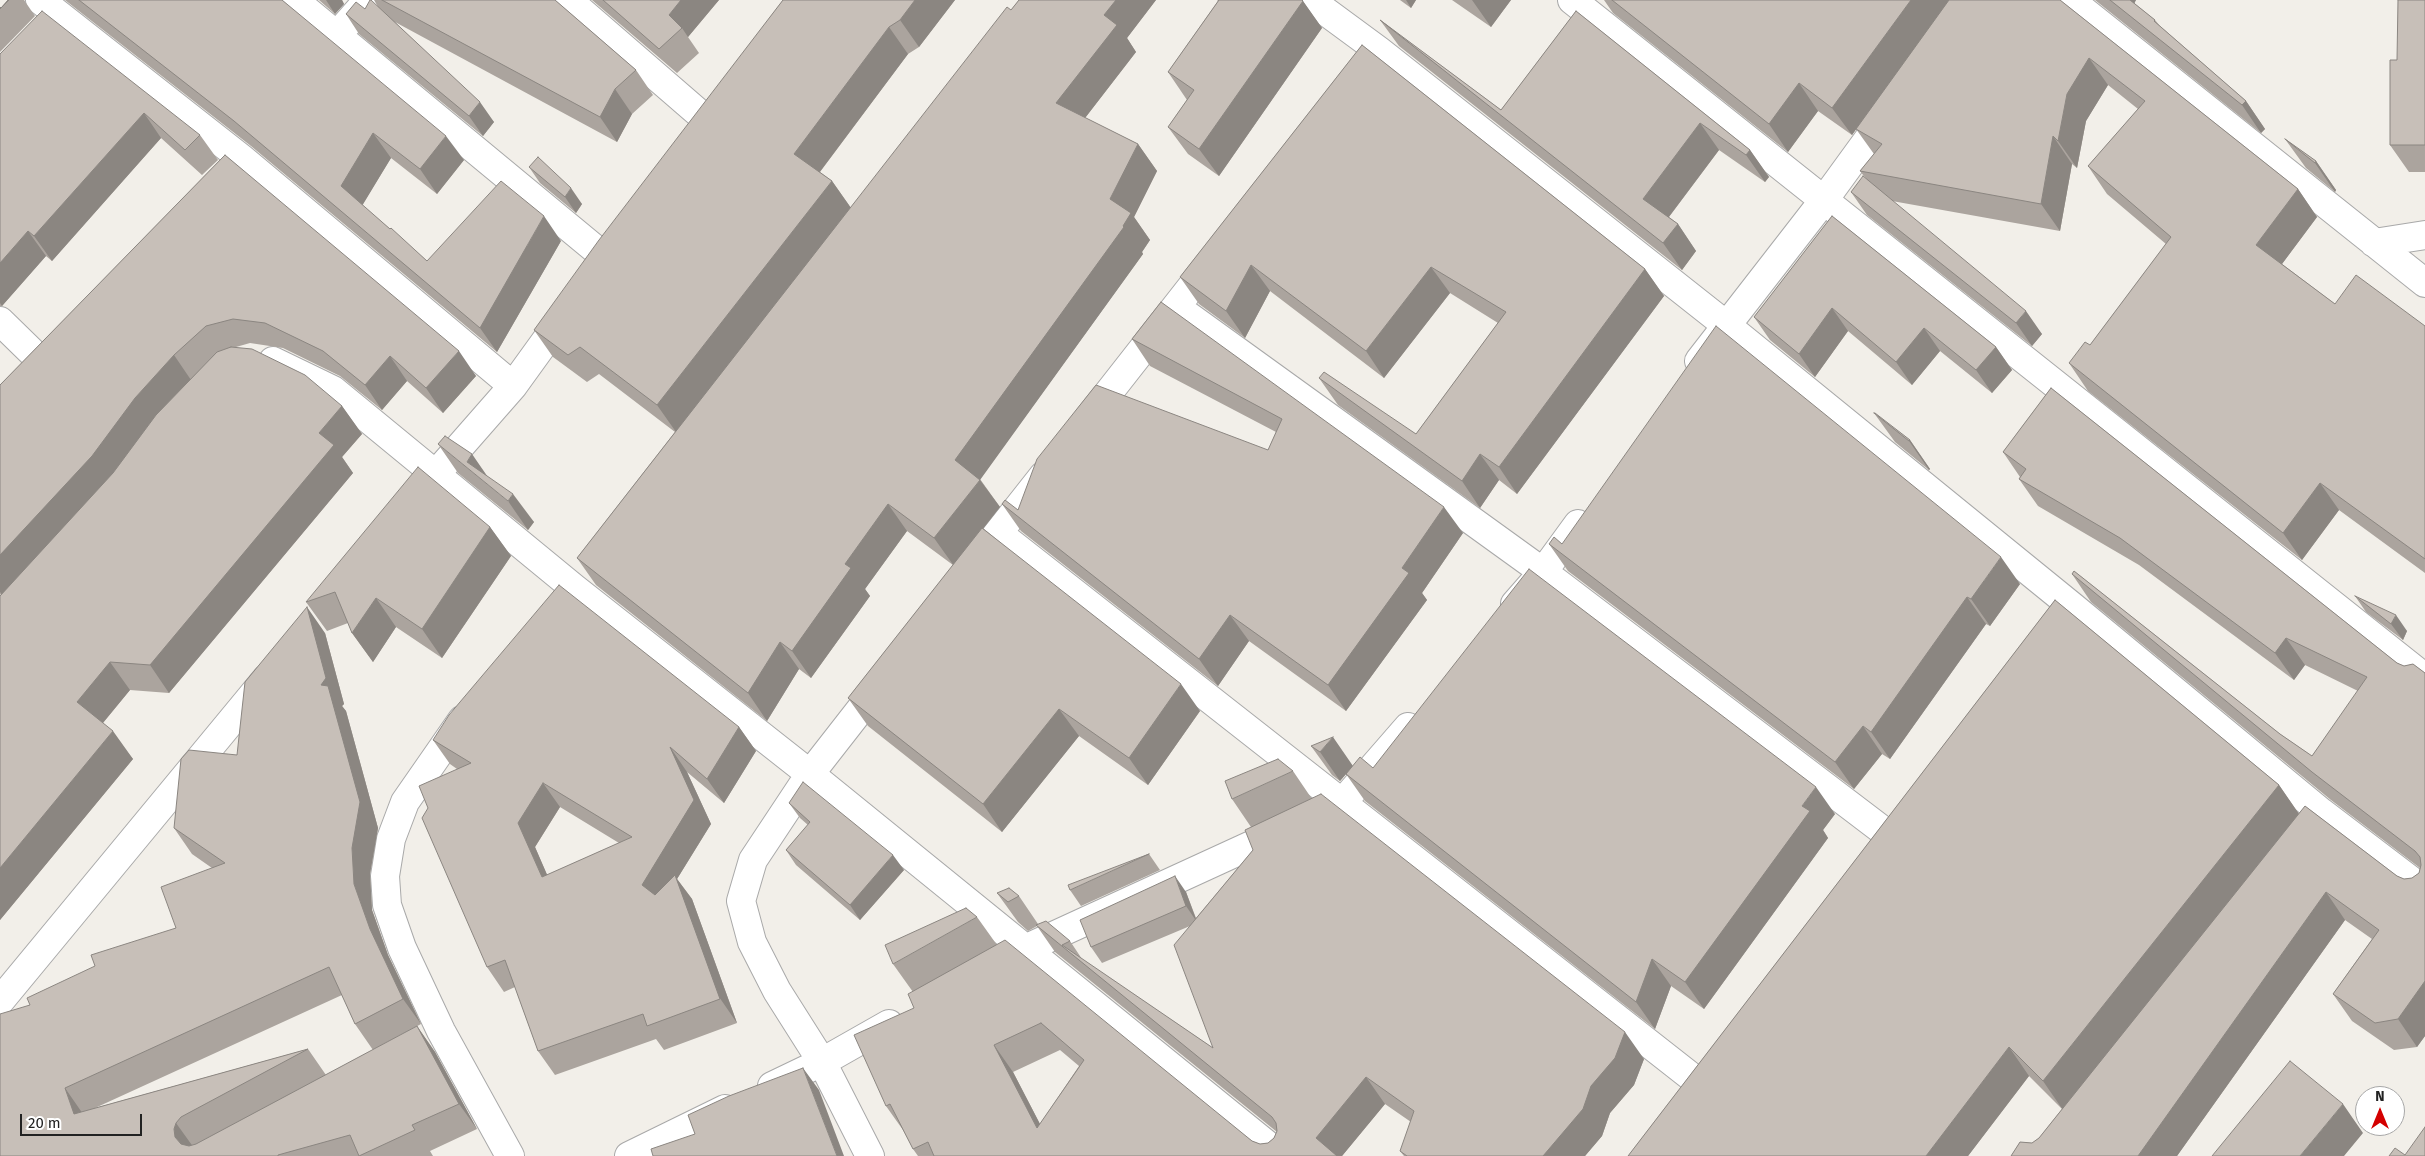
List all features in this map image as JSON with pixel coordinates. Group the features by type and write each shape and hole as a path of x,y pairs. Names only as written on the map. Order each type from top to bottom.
{"street":[{"path":"294,0 337,36 594,274"},
{"path":"337,36 368,0"},
{"path":"568,0 709,122"},
{"path":"1310,0 1378,50 1726,325 2073,607 2321,812 2425,891"},
{"path":"1572,0 2425,678"},
{"path":"2070,0 2425,282"},
{"path":"39,34 49,7 241,158 513,386"},
{"path":"1360,73 1378,50"},
{"path":"1685,381 1726,325 1824,200 1906,88"},
{"path":"692,145 727,100"},
{"path":"220,179 241,158"},
{"path":"417,496 513,386 623,236"},
{"path":"2374,243 2425,236"},
{"path":"956,588 1225,245"},
{"path":"1176,307 1543,572 1894,839"},
{"path":"0,321 41,363"},
{"path":"250,359 276,362 333,390 436,474 580,580 810,774 1281,1156"},
{"path":"1497,624 1543,572 1590,508"},
{"path":"998,533 1702,1086"},
{"path":"555,610 580,580"},
{"path":"2055,630 2073,607"},
{"path":"0,1001 284,657"},
{"path":"870,1156 822,1062 777,991 752,942 741,901 753,860 810,774 895,665"},
{"path":"479,700 454,730 405,802 391,839 385,876 387,905 432,1036 510,1156"},
{"path":"966,982 1025,949 1341,804 1426,706"},
{"path":"2302,835 2321,812"},
{"path":"1876,862 1912,816"},
{"path":"629,1156 822,1062 915,1010"},
{"path":"1685,1109 1720,1063"}],"building":[{"path":"79,0 282,0 446,136 420,169 373,133 341,186 427,261 501,181 544,216 480,328 234,121"},
{"path":"370,0 480,102 469,116 346,14 356,2 365,9"},
{"path":"382,0 555,0 636,70 615,89 600,117"},
{"path":"603,0 681,0 669,15 682,28 659,49"},
{"path":"783,0 915,0 900,20 889,27 794,154 832,181 657,405 580,347 568,355 534,330 599,240"},
{"path":"1019,0 1116,0 1104,15 1117,25 1056,103 1138,144 1110,199 1131,213 1124,227 955,460 980,480 934,538 888,504 845,564 851,568 792,651 780,642 748,693 577,558 1007,7 1011,10"},
{"path":"1219,0 1303,1 1199,149 1168,127 1194,90 1168,72"},
{"path":"1612,0 1911,0 1832,108 1799,83 1769,124"},
{"path":"1949,0 2060,0 2298,189 2256,245 2335,304 2356,275 2425,326 2425,559 2320,483 2283,533 2069,363 2085,342 2090,345 2171,237 2088,166 2145,101 2089,58 2067,94 2058,141 2053,136 2041,204 1860,171 1882,144 1856,129"},
{"path":"2110,0 2130,0 2246,101 2242,105"},
{"path":"2398,0 2425,0 2425,145 2390,145 2390,60 2397,60"},
{"path":"42,11 200,135 185,150 144,113 34,236 28,231 0,263 0,54"},
{"path":"1576,11 1750,150 1746,155 1700,123 1643,199 1678,224 1663,243 1380,20 1501,110"},
{"path":"1362,45 1645,269 1499,467 1480,454 1462,481 1319,378 1324,372 1416,434 1506,312 1431,267 1366,351 1251,265 1226,311 1180,277"},
{"path":"2285,139 2316,161 2315,163"},
{"path":"225,155 459,351 426,388 390,356 365,385 323,351 265,323 233,319 206,326 174,355 135,398 92,456 0,555 0,385"},
{"path":"538,157 571,188 565,197 529,167"},
{"path":"1863,176 2026,311 2016,323 1851,192"},
{"path":"1832,216 1996,347 1976,370 1924,328 1896,362 1832,308 1799,354 1754,317"},
{"path":"1161,302 1444,507 1402,568 1409,573 1328,685 1230,615 1199,659 1002,504 1005,500 1018,510 1037,459 1096,385 1268,450 1282,419 1132,339"},
{"path":"1716,326 2001,557 1971,599 1967,597 1871,732 1863,726 1835,762 1549,544 1554,537 1562,544"},
{"path":"231,347 252,349 305,375 342,406 319,433 334,445 150,665 110,662 77,702 113,731 0,868 0,596 113,473 156,415 217,352"},
{"path":"2051,388 2397,663 2404,666 2413,664 2425,673 2425,981 2398,1019 2375,1023 2333,994 2379,930 2326,892 2138,1156 2011,1156 2020,1142 2032,1143 2039,1138 2305,806 2397,876 2404,879 2412,878 2419,873 2421,865 2420,857 2415,851 2312,772 2072,574 2074,571 2280,734 2312,756 2367,677 2286,638 2275,653 2120,538 2019,479 2026,469 2003,452"},
{"path":"1875,413 1910,440 1909,441"},
{"path":"445,436 472,454 467,462 513,494 508,501 438,444"},
{"path":"418,467 490,527 422,629 376,598 352,633 335,592 306,602"},
{"path":"982,528 1181,684 1129,758 1059,709 983,804 848,698"},
{"path":"1529,569 1816,787 1802,806 1810,811 1685,982 1652,959 1636,1002 1346,774 1360,757 1373,768"},
{"path":"559,585 739,727 707,779 670,747 694,800 642,885 655,895 675,875 720,999 647,1026 643,1014 538,1051 505,960 487,967 422,818 428,808 419,786 471,763 433,740 449,715","holes":["543,783 632,837 542,877 518,823"]},
{"path":"2355,596 2396,615 2391,624"},
{"path":"2055,600 2279,785 2043,1081 2009,1047 1926,1156 1628,1156"},
{"path":"307,607 326,678 321,685 328,686 360,802 352,848 354,884 370,929 403,999 355,1024 329,967 65,1088 74,1114 308,1049 181,1117 174,1129 175,1137 181,1144 189,1146 417,1026 459,1104 412,1125 415,1130 359,1156 350,1135 278,1156 0,1156 0,1014 30,1005 27,998 95,966 91,955 176,928 161,887 225,863 174,828 181,759 189,750 237,755 245,682"},
{"path":"1333,737 1320,752 1311,746"},
{"path":"1278,759 1293,771 1232,799 1225,781"},
{"path":"803,782 893,855 850,905 786,850 810,822 789,803"},
{"path":"1321,794 1625,1032 1615,1058 1591,1086 1583,1109 1543,1156 1407,1156 1400,1151 1414,1111 1366,1077 1316,1138 1337,1156 934,1156 928,1142 913,1149 890,1104 886,1106 854,1035 914,1008 908,994 1005,940 1252,1141 1260,1144 1268,1143 1274,1138 1277,1131 1276,1123 1272,1117 1036,925 1046,921 1070,941 1062,945 1213,1048 1174,945 1253,850 1245,830","holes":["1041,1023 1084,1060 1037,1128 994,1045"]},
{"path":"1149,854 1070,890 1068,885"},
{"path":"1175,876 1186,906 1091,947 1080,920"},
{"path":"1009,888 1019,896 1008,902 997,893"},
{"path":"966,908 977,917 893,964 885,945"},
{"path":"2290,1061 2343,1104 2300,1156 2212,1156"},
{"path":"803,1068 837,1156 653,1156 651,1149 695,1134 688,1115 729,1096"},
{"path":"2425,1127 2425,1156 2389,1156 2395,1148 2405,1155"}]}
